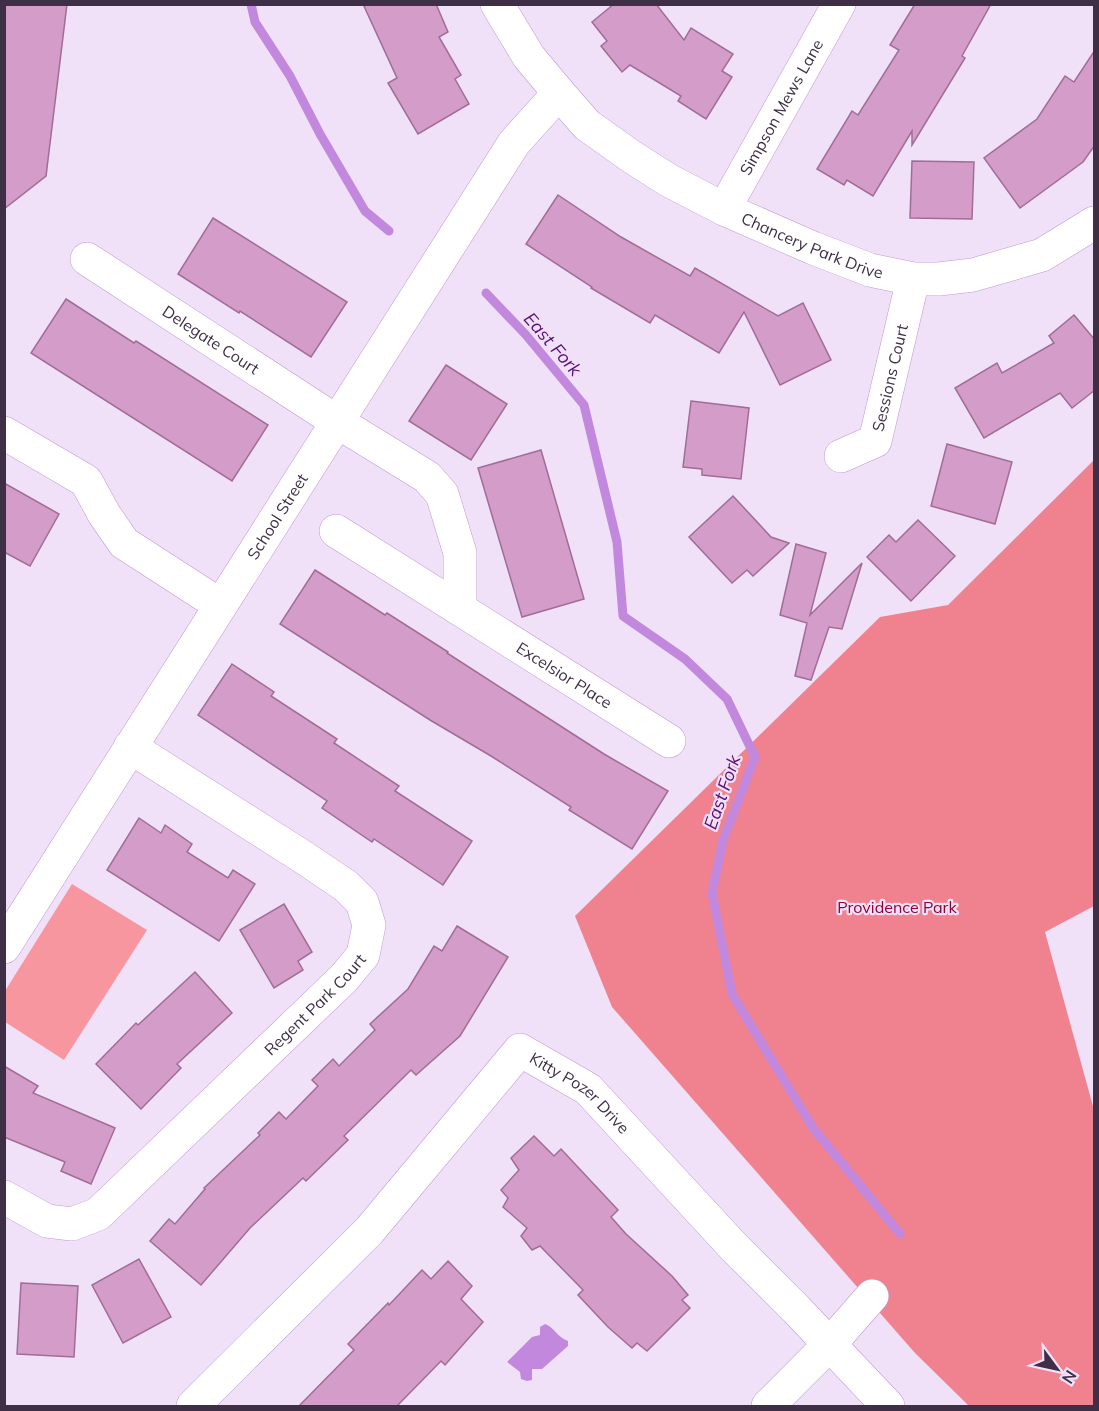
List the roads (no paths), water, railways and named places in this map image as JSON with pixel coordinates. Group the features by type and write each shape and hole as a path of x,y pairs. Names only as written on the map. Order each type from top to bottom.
{"street":[{"name":"Chancery Park Drive","path":"497,4 529,57 587,125 668,180 724,209 870,270 912,279 973,275 1042,255 1095,223"},
{"name":"Simpson Mews Lane","path":"724,209 839,4"},
{"name":"School Street","path":"4,947 514,143 559,93"},
{"name":"Delegate Court","path":"87,260 336,421"},
{"name":"Sessions Court","path":"841,456 875,441 912,279"},
{"path":"336,421 427,477 442,494 460,553 460,608"},
{"path":"4,433 86,481 104,514 124,543 220,605"},
{"name":"Excelsior Place","path":"336,531 669,741"},
{"name":"Regent Park Court","path":"4,1197 47,1221 72,1224 98,1215 344,978 363,955 369,925 362,902 346,886 130,747"},
{"name":"Kitty Pozer Drive","path":"193,1407 369,1231 520,1050 588,1089 732,1245 879,1397"},
{"path":"768,1407 830,1344 872,1296"}],"waterway":[{"name":"East Fork","path":"251,4 255,22 290,76 320,134 365,211 389,231"},
{"name":"East Fork","path":"486,293 526,335 584,405 617,542 623,616 685,659 727,699 755,757 723,840 712,893 732,994 813,1128 900,1234"}],"park label":[{"name":"Providence Park","path":"897,907"}]}
